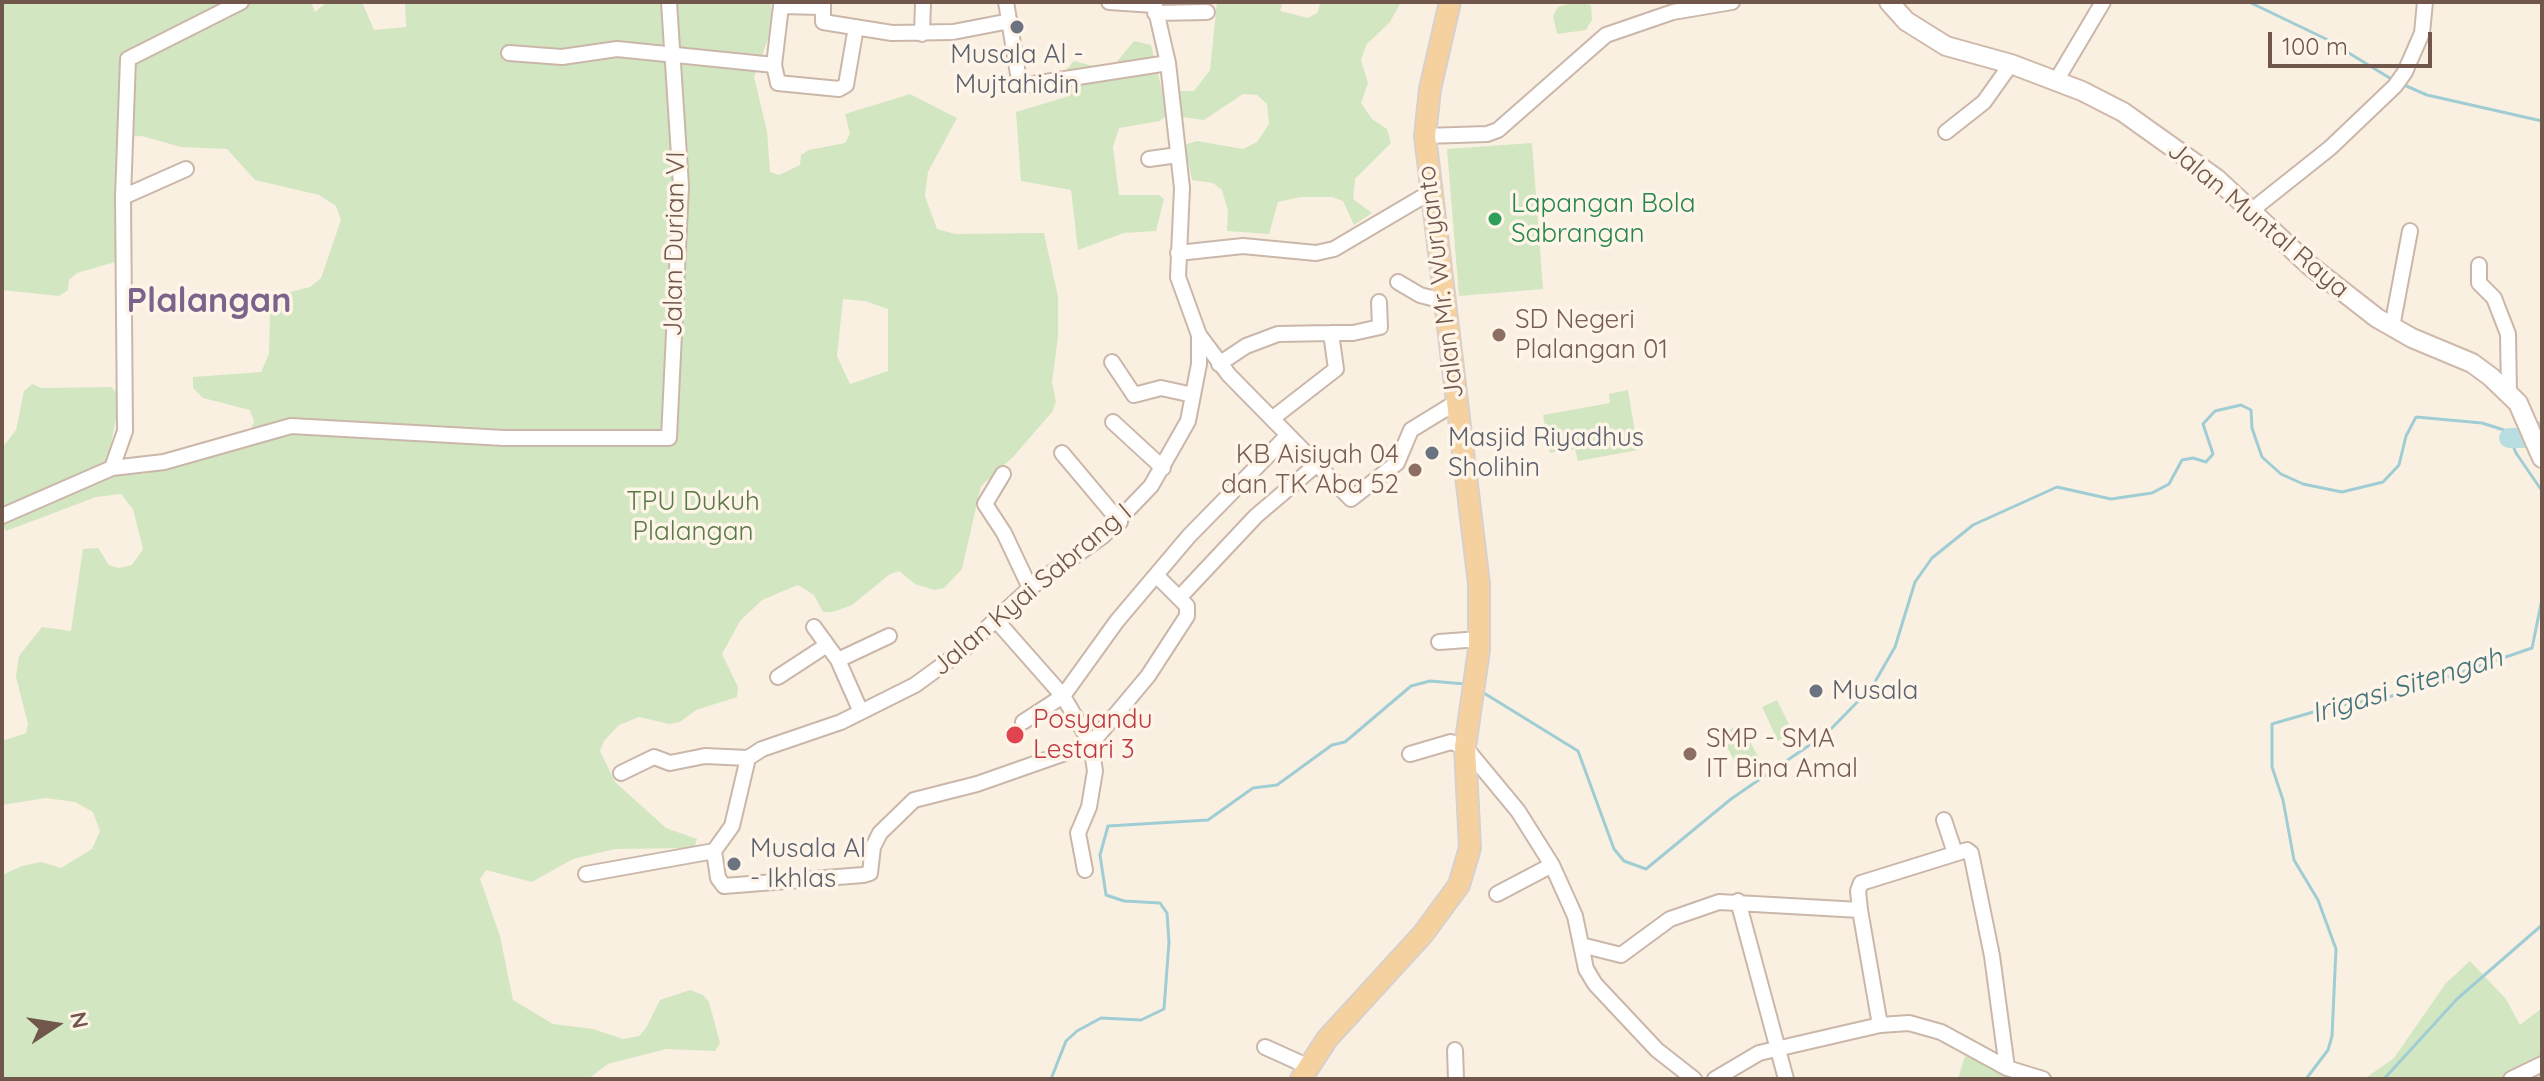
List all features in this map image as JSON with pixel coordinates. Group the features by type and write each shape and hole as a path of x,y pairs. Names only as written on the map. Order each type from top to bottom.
{"main road":[{"name":"Jalan Mr. Wuryanto","path":"1304,1072 1327,1039 1423,934 1464,876 1470,848 1465,747 1480,639 1477,569 1429,193 1425,136 1430,89 1450,2"},
{"name":"Jalan Muntal Raya","path":"1889,2 1906,21 1946,46 2011,64 2123,112 2217,179 2309,265 2392,327 2472,363 2509,392 2542,458"}],"street":[{"path":"2,516 112,468 125,431 123,197 128,59 241,2"},
{"name":"Jalan Durian VI","path":"112,468 164,462 300,425 504,438 669,438 681,186 669,2"},
{"path":"917,34 923,2"},
{"path":"1006,2 1020,86 1168,63"},
{"path":"1109,2 1207,12"},
{"path":"1425,136 1479,136 1498,130 1606,35 1670,7 1732,2"},
{"path":"2056,81 2103,2"},
{"path":"2252,210 2330,148 2395,86 2405,72 2422,33 2425,2"},
{"path":"856,27 846,85 842,89 778,83 774,65 781,6 822,5 823,22 917,34 1010,21"},
{"name":"Jalan Kyai Sabrang I","path":"621,773 654,757 670,763 705,756 748,758 861,712 915,685 963,650 1030,588 1120,522 1163,468 1188,421 1199,335 1178,277 1182,188 1168,63 1154,7"},
{"path":"509,53 562,57 617,49 774,65"},
{"path":"1946,132 1984,102 2011,64"},
{"path":"1149,159 1178,155"},
{"path":"123,197 186,169"},
{"path":"1178,253 1243,246 1316,253 1334,249 1429,193"},
{"path":"2392,327 2410,231"},
{"path":"2479,265 2479,283 2494,298 2508,334 2509,392"},
{"path":"1398,282 1420,295 1443,301"},
{"path":"1219,364 1246,346 1278,334 1353,333 1380,327 1379,302"},
{"path":"1273,418 1336,369 1331,333"},
{"path":"1199,335 1219,364 1351,499 1397,463 1411,430 1455,403"},
{"path":"1112,362 1134,395 1161,388 1193,395"},
{"path":"1113,422 1163,468"},
{"path":"1023,722 1063,696 1117,621 1219,502 1288,435"},
{"path":"1062,453 1120,522"},
{"path":"1179,598 1256,516 1316,465"},
{"path":"1003,474 985,504 1004,533 1030,588"},
{"path":"714,851 718,878 724,886 863,875 870,873 873,847 880,833 914,800 977,784 1091,744 1148,676 1187,616 1187,606 1157,576"},
{"path":"996,620 1063,696 1091,744 1095,771 1089,807 1078,833 1085,870"},
{"path":"814,627 838,660 861,712"},
{"path":"838,660 889,636"},
{"path":"1439,642 1480,639"},
{"path":"778,677 827,645"},
{"path":"1410,754 1451,742 1465,747 1518,811 1552,865 1575,916 1586,969 1604,997 1657,1050 1694,1079"},
{"path":"586,874 714,851 732,826 748,758"},
{"path":"1944,820 1955,853"},
{"path":"1880,1025 1860,910 1858,891 1861,883 1955,853 1971,853 1992,956 2007,1068"},
{"path":"1497,894 1552,865"},
{"path":"1581,945 1621,955 1689,910 1738,901 1860,910"},
{"path":"1738,901 1780,1047 1786,1079"},
{"path":"1715,1079 1748,1058 1780,1047 1880,1025 1909,1023 1929,1027 2007,1068 2043,1079"},
{"path":"1265,1047 1304,1072"},
{"path":"1455,1050 1456,1079"},
{"path":"2511,1079 2542,1064"}],"green space":[{"name":"TPU Dukuh Plalangan","path":"2,2 311,2 315,12 327,2 362,2 374,30 406,27 405,2 771,2 772,28 754,77 767,131 770,172 779,175 800,165 801,155 809,150 845,143 850,134 845,114 910,94 957,118 928,172 925,196 937,229 955,234 1044,233 1058,297 1058,337 1052,382 1056,402 1052,412 1013,457 981,486 962,569 944,588 934,590 915,584 899,571 890,574 852,605 833,612 823,612 814,595 798,585 762,600 740,621 722,654 738,687 737,697 696,710 680,722 669,724 639,717 619,725 604,741 600,751 615,782 666,828 697,839 694,848 615,849 573,859 532,882 486,870 480,879 500,936 513,1000 553,1024 593,1029 623,1039 639,1036 660,1000 690,990 703,995 709,1002 720,1043 715,1051 666,1049 608,1064 588,1079 2,1079 2,875 41,862 61,868 92,849 100,831 93,812 75,802 46,798 2,805 2,741 26,733 28,724 16,677 19,656 42,627 71,631 83,549 98,548 109,565 118,568 132,565 143,549 133,509 121,494 96,497 6,531 2,524 2,448 16,430 24,391 32,384 42,388 111,387 118,394 119,403 109,455 126,475 145,473 247,436 254,422 250,410 203,398 193,388 193,377 261,372 269,354 270,313 291,292 310,287 321,278 341,220 336,206 319,195 255,180 227,149 181,147 142,136 117,138 119,232 115,262 77,273 69,280 68,290 59,296 2,290","holes":["843,299 865,301 888,309 888,371 850,384 837,356"]},
{"path":"1217,2 1283,2 1280,11 1308,18 1317,13 1321,2 1401,2 1390,22 1366,45 1361,60 1368,83 1361,103 1372,119 1387,129 1391,143 1355,179 1353,199 1372,213 1354,225 1343,201 1332,197 1301,197 1278,202 1269,234 1227,231 1228,211 1222,190 1213,183 1192,180 1184,145 1197,141 1243,149 1257,142 1269,124 1267,104 1257,95 1243,94 1204,120 1167,115 1160,121 1119,128 1113,147 1119,195 1159,195 1164,199 1156,231 1124,233 1078,250 1071,190 1021,181 1016,112 1066,97 1067,69 1074,61 1101,68 1114,65 1134,41 1151,45 1162,91 1194,91 1210,70"},
{"path":"1575,2 1591,5 1592,20 1586,30 1557,34 1553,16 1558,7"},
{"name":"Lapangan Bola Sabrangan","path":"1532,143 1543,289 1459,296 1447,149"},
{"path":"1628,390 1638,450 1578,461 1575,449 1550,453 1543,415 1610,403 1609,394"},
{"path":"1777,700 1793,733 1778,741 1762,707"},
{"path":"1740,724 1759,758 1739,769 1720,735"},
{"path":"2470,961 2506,999 2520,1025 2542,1008 2542,1079 2364,1079 2394,1058 2446,983"},
{"path":"1965,1056 2016,1077 2018,1079 1958,1079"}],"waterway":[{"path":"2249,2 2326,39 2393,80"},
{"path":"2404,85 2427,95 2542,121"},
{"path":"1479,690 1578,751 1614,849 1624,861 1646,869 1731,799 1827,733 1872,687 1895,647 1915,582 1932,558 1973,525 2057,487 2111,499 2152,493 2169,484 2182,460 2193,458 2206,462 2213,454 2203,424 2215,411 2241,405 2251,410 2252,428 2262,457 2281,474 2303,484 2342,492 2383,482 2399,465 2406,436 2416,417 2482,423 2507,431 2516,453 2542,491"},
{"path":"2509,438 2525,438 2542,431"},
{"name":"Irigasi Sitengah","path":"2306,1079 2328,1050 2332,1036 2336,949 2318,900 2294,860 2283,800 2272,767 2272,724 2334,706 2386,698 2532,648 2542,599"},
{"path":"1051,1079 1066,1041 1077,1031 1101,1018 1141,1020 1164,1009 1169,942 1167,913 1160,903 1124,901 1106,895 1100,855 1108,826 1208,820 1253,788 1277,785 1332,745 1345,742 1411,686 1430,681 1465,684"},
{"path":"2384,1079 2457,999 2542,925"}],"place":[{"name":"Musala Al - Mujtahidin","path":"1017,27"},
{"name":"Lapangan Bola Sabrangan","path":"1495,219"},
{"name":"SD Negeri Plalangan 01","path":"1499,335"},
{"name":"Masjid Riyadhus Sholihin","path":"1432,453"},
{"name":"KB Aisiyah 04 dan TK Aba 52","path":"1415,470"},
{"name":"Musala","path":"1816,691"},
{"name":"Posyandu Lestari 3","path":"1015,735"},
{"name":"SMP - SMA IT Bina Amal","path":"1690,754"},
{"name":"Musala Al - Ikhlas","path":"734,864"}],"district":[{"name":"Plalangan","path":"209,302"}]}
